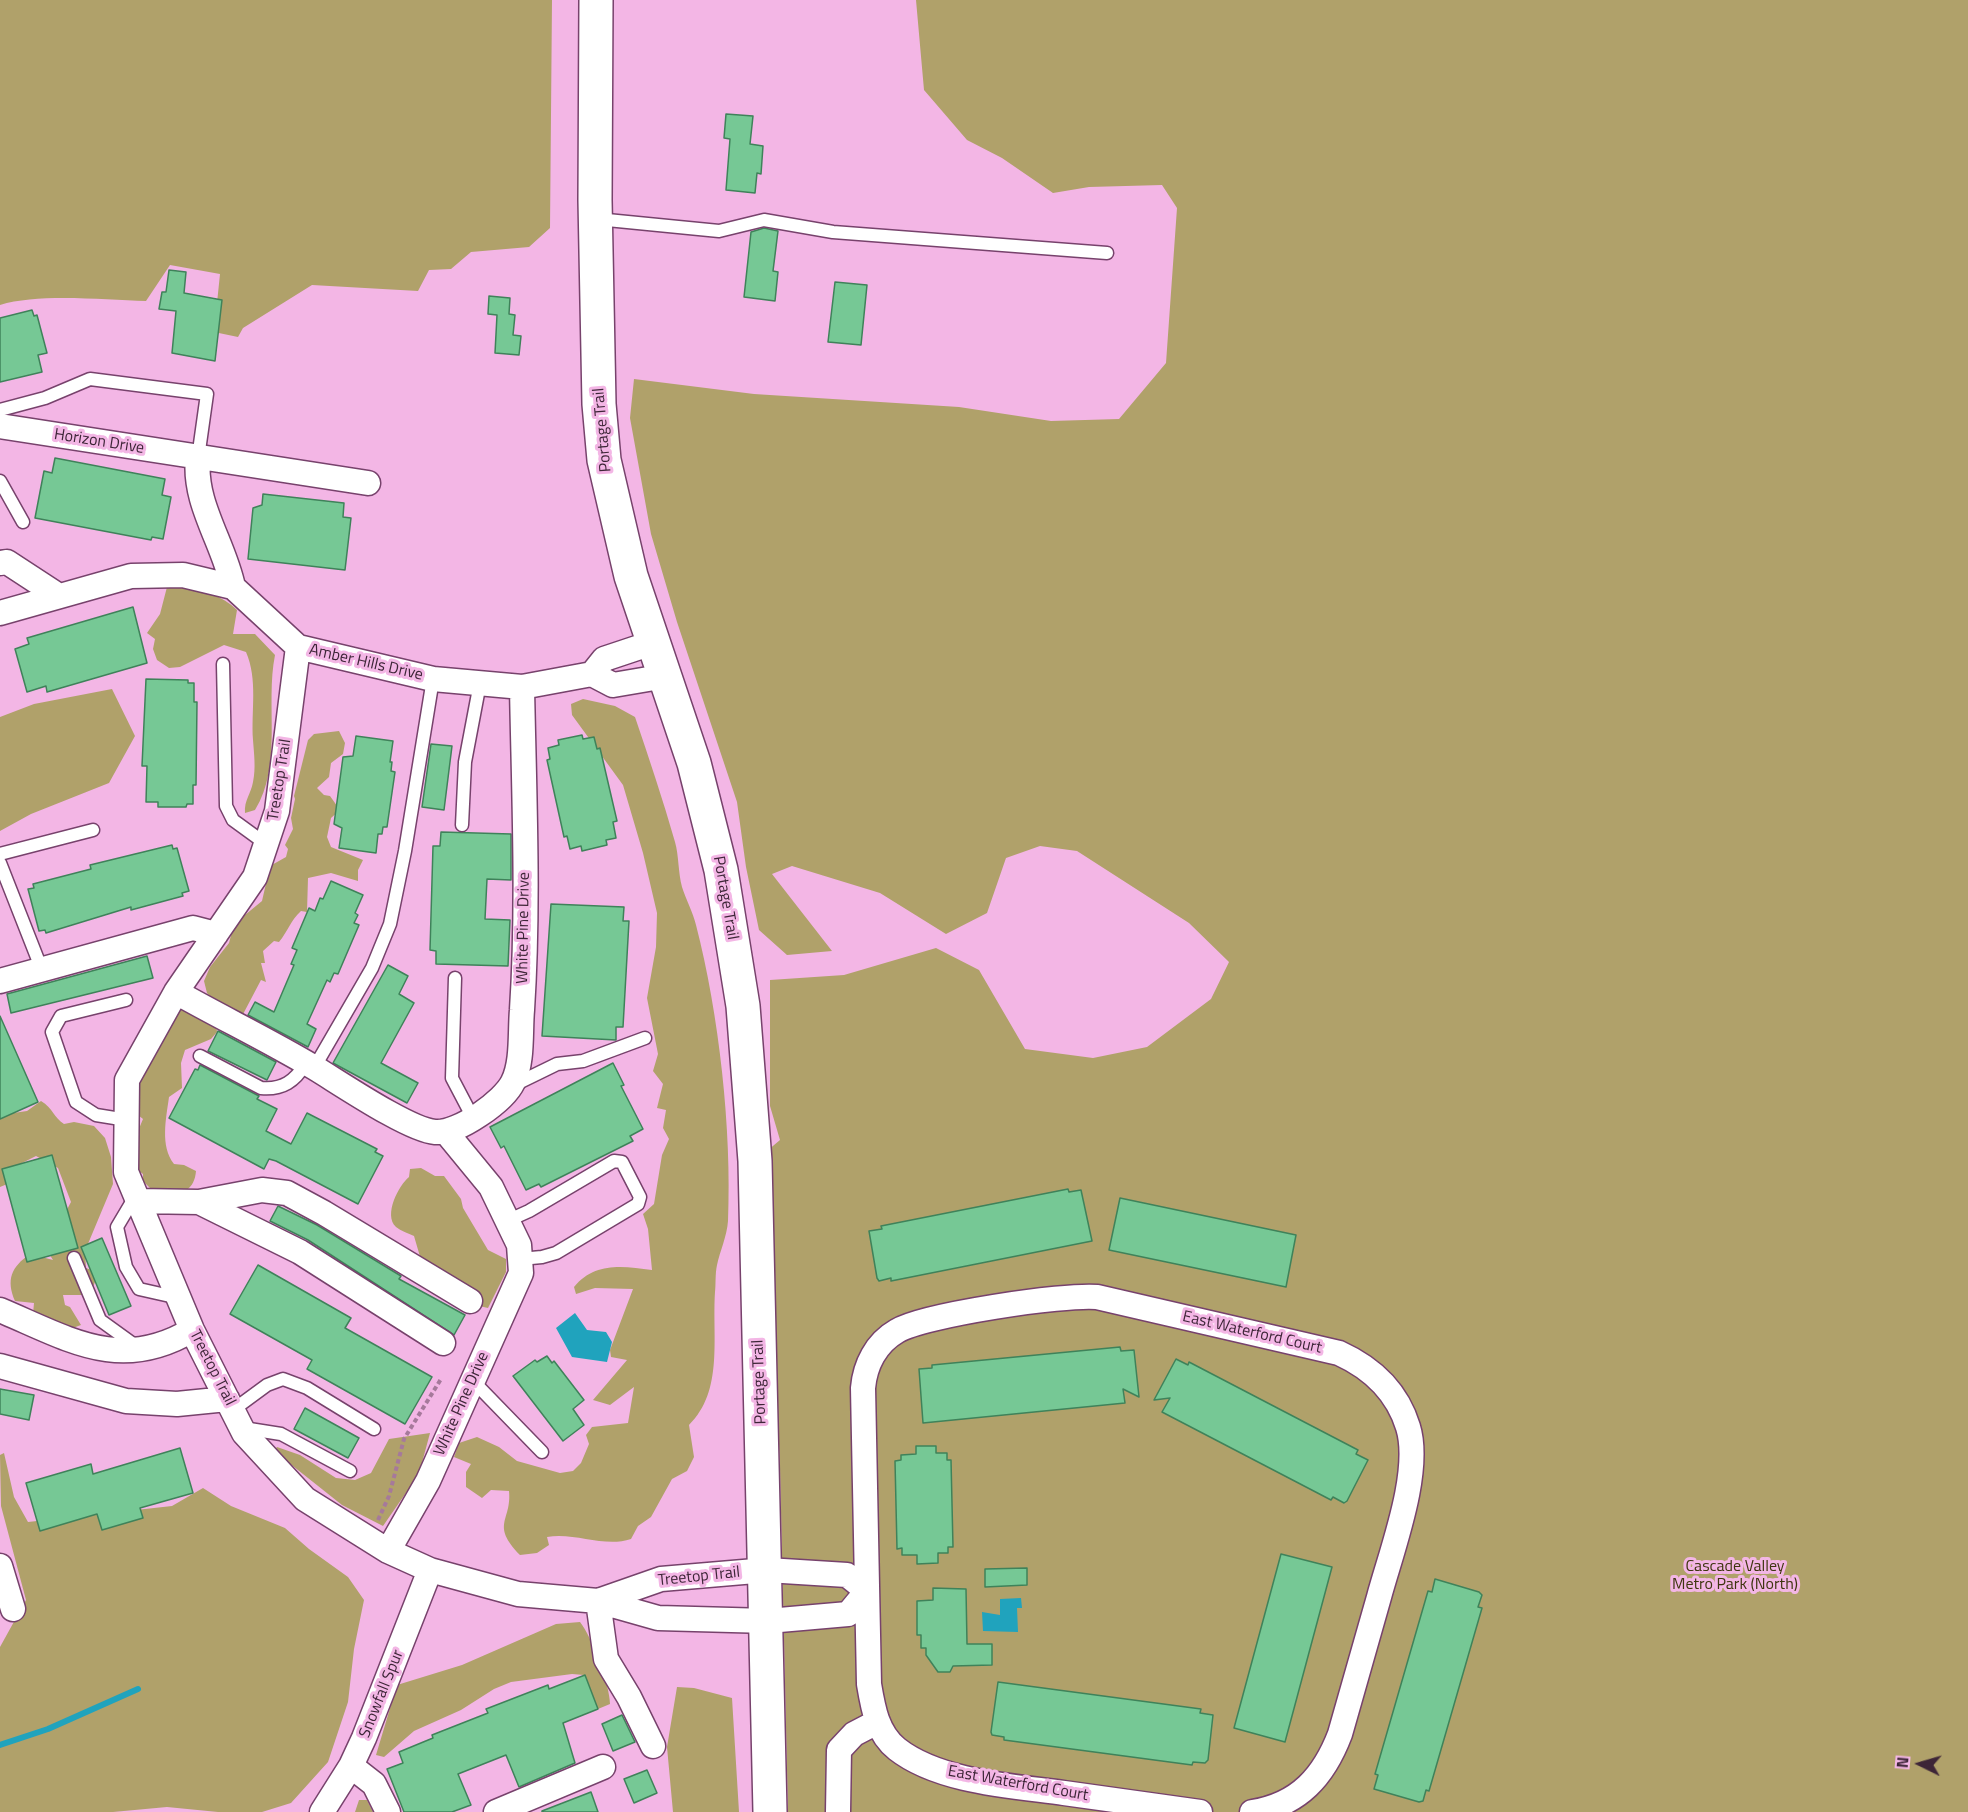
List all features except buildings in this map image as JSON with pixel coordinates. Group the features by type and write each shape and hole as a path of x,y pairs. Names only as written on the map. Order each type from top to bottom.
{"main road":[{"name":"Portage Trail","path":"596,0 599,404 604,460 631,576 694,763 721,870 743,1006 755,1161 768,1621 770,1812"}],"street":[{"name":"Horizon Drive","path":"0,426 368,483"},
{"path":"198,458 196,478 200,497 227,561 232,587"},
{"path":"0,563 7,562 59,596"},
{"name":"Amber Hills Drive","path":"0,614 131,576 183,575 232,587 298,647 433,678 522,687 592,674 604,659 655,642"},
{"name":"Treetop Trail","path":"298,647 277,812 255,877 176,992 127,1080 126,1172 192,1330 234,1412 305,1499 380,1546 430,1570 518,1594 598,1601 658,1618 768,1621"},
{"path":"592,674 614,685 666,676"},
{"name":"White Pine Drive","path":"380,1546 428,1480 521,1273 519,1245 491,1187 445,1131 473,1118 501,1099 514,1081 519,1056 526,891 522,687"},
{"path":"0,981 193,928 216,934"},
{"path":"176,992 407,1121 435,1132 445,1131"},
{"path":"137,1198 200,1202 262,1190 287,1193 470,1301"},
{"path":"200,1202 300,1252 443,1343"},
{"name":"East Waterford Court","path":"1200,1812 958,1776 916,1760 897,1749 886,1738 877,1722 869,1684 864,1374 877,1348 898,1330 919,1322 971,1312 1083,1296 1306,1343 1359,1362 1387,1387 1408,1428 1411,1470 1406,1496 1346,1711 1331,1757 1320,1775 1302,1792 1278,1806 1252,1812"},
{"path":"0,1310 89,1348 134,1352 170,1343 192,1330"},
{"path":"0,1365 126,1401 177,1404 234,1412"},
{"path":"0,1566 13,1609"},
{"name":"Snowfall Spur","path":"328,1810 351,1766 430,1570"},
{"path":"766,1570 847,1575 867,1591 848,1614 768,1621"},
{"name":"Treetop Trail","path":"598,1601 661,1579 766,1570"},
{"path":"598,1601 606,1659 653,1746"},
{"path":"838,1812 839,1750 854,1734 877,1722"},
{"path":"351,1766 374,1784 388,1812"},
{"path":"496,1812 603,1767"}],"lane":[{"path":"596,219 719,231 764,220 833,232 1107,253"},
{"path":"0,410 45,398 90,379 207,394 198,458"},
{"path":"0,481 23,522"},
{"path":"223,664 226,806 233,820 266,844"},
{"path":"200,1056 261,1088 272,1089 284,1086 310,1065 372,968 390,924 405,851 433,678"},
{"path":"462,825 465,762 480,683"},
{"path":"0,854 93,830"},
{"path":"0,863 42,970"},
{"path":"455,978 452,1078 473,1118"},
{"path":"126,1000 61,1016 52,1032 76,1102 96,1116 127,1120"},
{"path":"510,1086 557,1064 583,1061 645,1038"},
{"path":"507,1221 529,1211 614,1161 622,1162 640,1197 638,1204 556,1253 520,1259"},
{"path":"137,1198 117,1227 126,1267 138,1289 179,1298"},
{"path":"74,1257 99,1320 142,1350"},
{"path":"350,1471 234,1412 267,1385 283,1379 308,1388 374,1429"},
{"path":"473,1381 542,1452"}],"path":[{"path":"380,1546 405,1439 441,1379"}],"green space":[{"path":"0,0 552,0 550,228 529,247 471,252 451,269 429,270 418,291 312,285 243,328 238,337 214,332 220,274 170,265 146,301 52,298 16,301 0,305"},
{"name":"Cascade Valley Metro Park (North)","path":"916,0 1968,0 1968,1812 788,1812 780,1469 767,1151 780,1140 770,1106 770,980 844,975 936,948 979,970 1025,1049 1093,1058 1147,1047 1211,999 1229,962 1189,923 1077,851 1040,846 1006,858 987,913 946,934 880,893 792,866 772,874 832,951 787,955 759,930 746,867 737,802 677,622 651,534 630,418 634,379 754,394 959,407 1051,421 1119,419 1166,363 1177,208 1162,185 1089,187 1053,193 1002,158 967,140 924,90"},
{"path":"183,585 212,594 231,605 237,610 233,634 255,634 275,655 272,674 269,774 255,810 245,813 255,766 253,684 246,652 224,645 180,667 169,668 157,660 153,649 155,639 147,633 160,614 167,587"},
{"path":"112,689 135,736 109,783 31,814 0,831 0,717 34,704"},
{"path":"583,699 615,706 635,717 675,842 682,887 695,920 704,960 717,1034 726,1111 728,1221 716,1272 712,1380 700,1411 689,1425 694,1457 687,1471 672,1479 651,1517 638,1526 631,1539 610,1542 568,1536 547,1537 549,1545 537,1553 520,1555 511,1545 504,1529 509,1491 491,1490 482,1498 466,1487 466,1472 471,1464 454,1457 459,1443 477,1437 499,1447 517,1461 560,1473 573,1471 581,1463 589,1444 586,1435 592,1427 628,1423 634,1387 610,1405 593,1400 627,1360 611,1357 610,1350 633,1289 595,1288 576,1294 574,1287 591,1273 600,1270 630,1267 652,1270 648,1229 643,1214 654,1204 662,1155 669,1139 663,1128 666,1110 657,1108 663,1084 653,1071 658,1054 647,998 656,947 657,913 643,853 623,785 572,715 571,704"},
{"path":"339,731 345,743 343,754 331,763 329,777 317,788 324,795 330,796 340,810 331,818 327,837 331,847 363,860 358,870 358,881 331,873 308,878 307,912 301,911 279,942 274,941 263,951 265,963 261,963 266,982 261,980 241,1018 217,1005 207,993 204,981 210,967 229,943 234,924 262,901 270,866 286,857 288,849 285,845 293,829 291,818 294,796 308,740 314,734"},
{"path":"191,1006 216,1023 217,1032 211,1039 185,1050 181,1063 182,1088 169,1097 165,1141 174,1164 184,1165 196,1171 191,1185 182,1192 155,1193 143,1181 143,1174 136,1169 138,1131 143,1119 138,1115 138,1083 172,1014"},
{"path":"41,1101 64,1124 74,1122 94,1126 105,1138 111,1157 113,1184 85,1251 86,1268 99,1273 92,1289 81,1295 63,1295 65,1305 70,1307 81,1325 70,1329 33,1314 34,1303 15,1301 11,1287 12,1274 18,1264 30,1254 53,1260 46,1249 71,1202 58,1168 36,1156 22,1163 15,1178 0,1187 0,1115 27,1111"},
{"path":"421,1168 435,1176 444,1176 461,1199 463,1208 488,1250 506,1259 506,1272 488,1308 479,1306 421,1260 414,1236 396,1227 392,1222 392,1208 397,1193 409,1177 410,1169"},
{"path":"430,1433 419,1474 383,1526 342,1505 274,1451 277,1447 300,1455 336,1478 355,1480 371,1473 389,1439"},
{"path":"4,1453 14,1497 28,1522 172,1506 203,1488 231,1506 285,1528 309,1549 348,1577 364,1600 354,1649 348,1702 328,1762 291,1803 262,1812 218,1812 167,1807 113,1812 0,1812 0,1647 26,1600 1,1506 0,1455"},
{"path":"580,1622 600,1661 610,1704 598,1709 584,1675 572,1674 511,1682 494,1689 461,1710 414,1731 384,1757 376,1755 397,1685 462,1665 556,1624"},
{"path":"677,1687 694,1688 732,1698 739,1812 673,1812 667,1747"},
{"path":"359,1800 367,1800 373,1812 355,1812"}],"water":[{"path":"575,1313 587,1330 606,1332 612,1342 607,1362 572,1357 556,1328"},
{"path":"1021,1598 1022,1608 1017,1608 1018,1632 983,1631 982,1612 1000,1615 1000,1599"}],"waterway":[{"path":"0,1745 48,1729 138,1689"}]}
